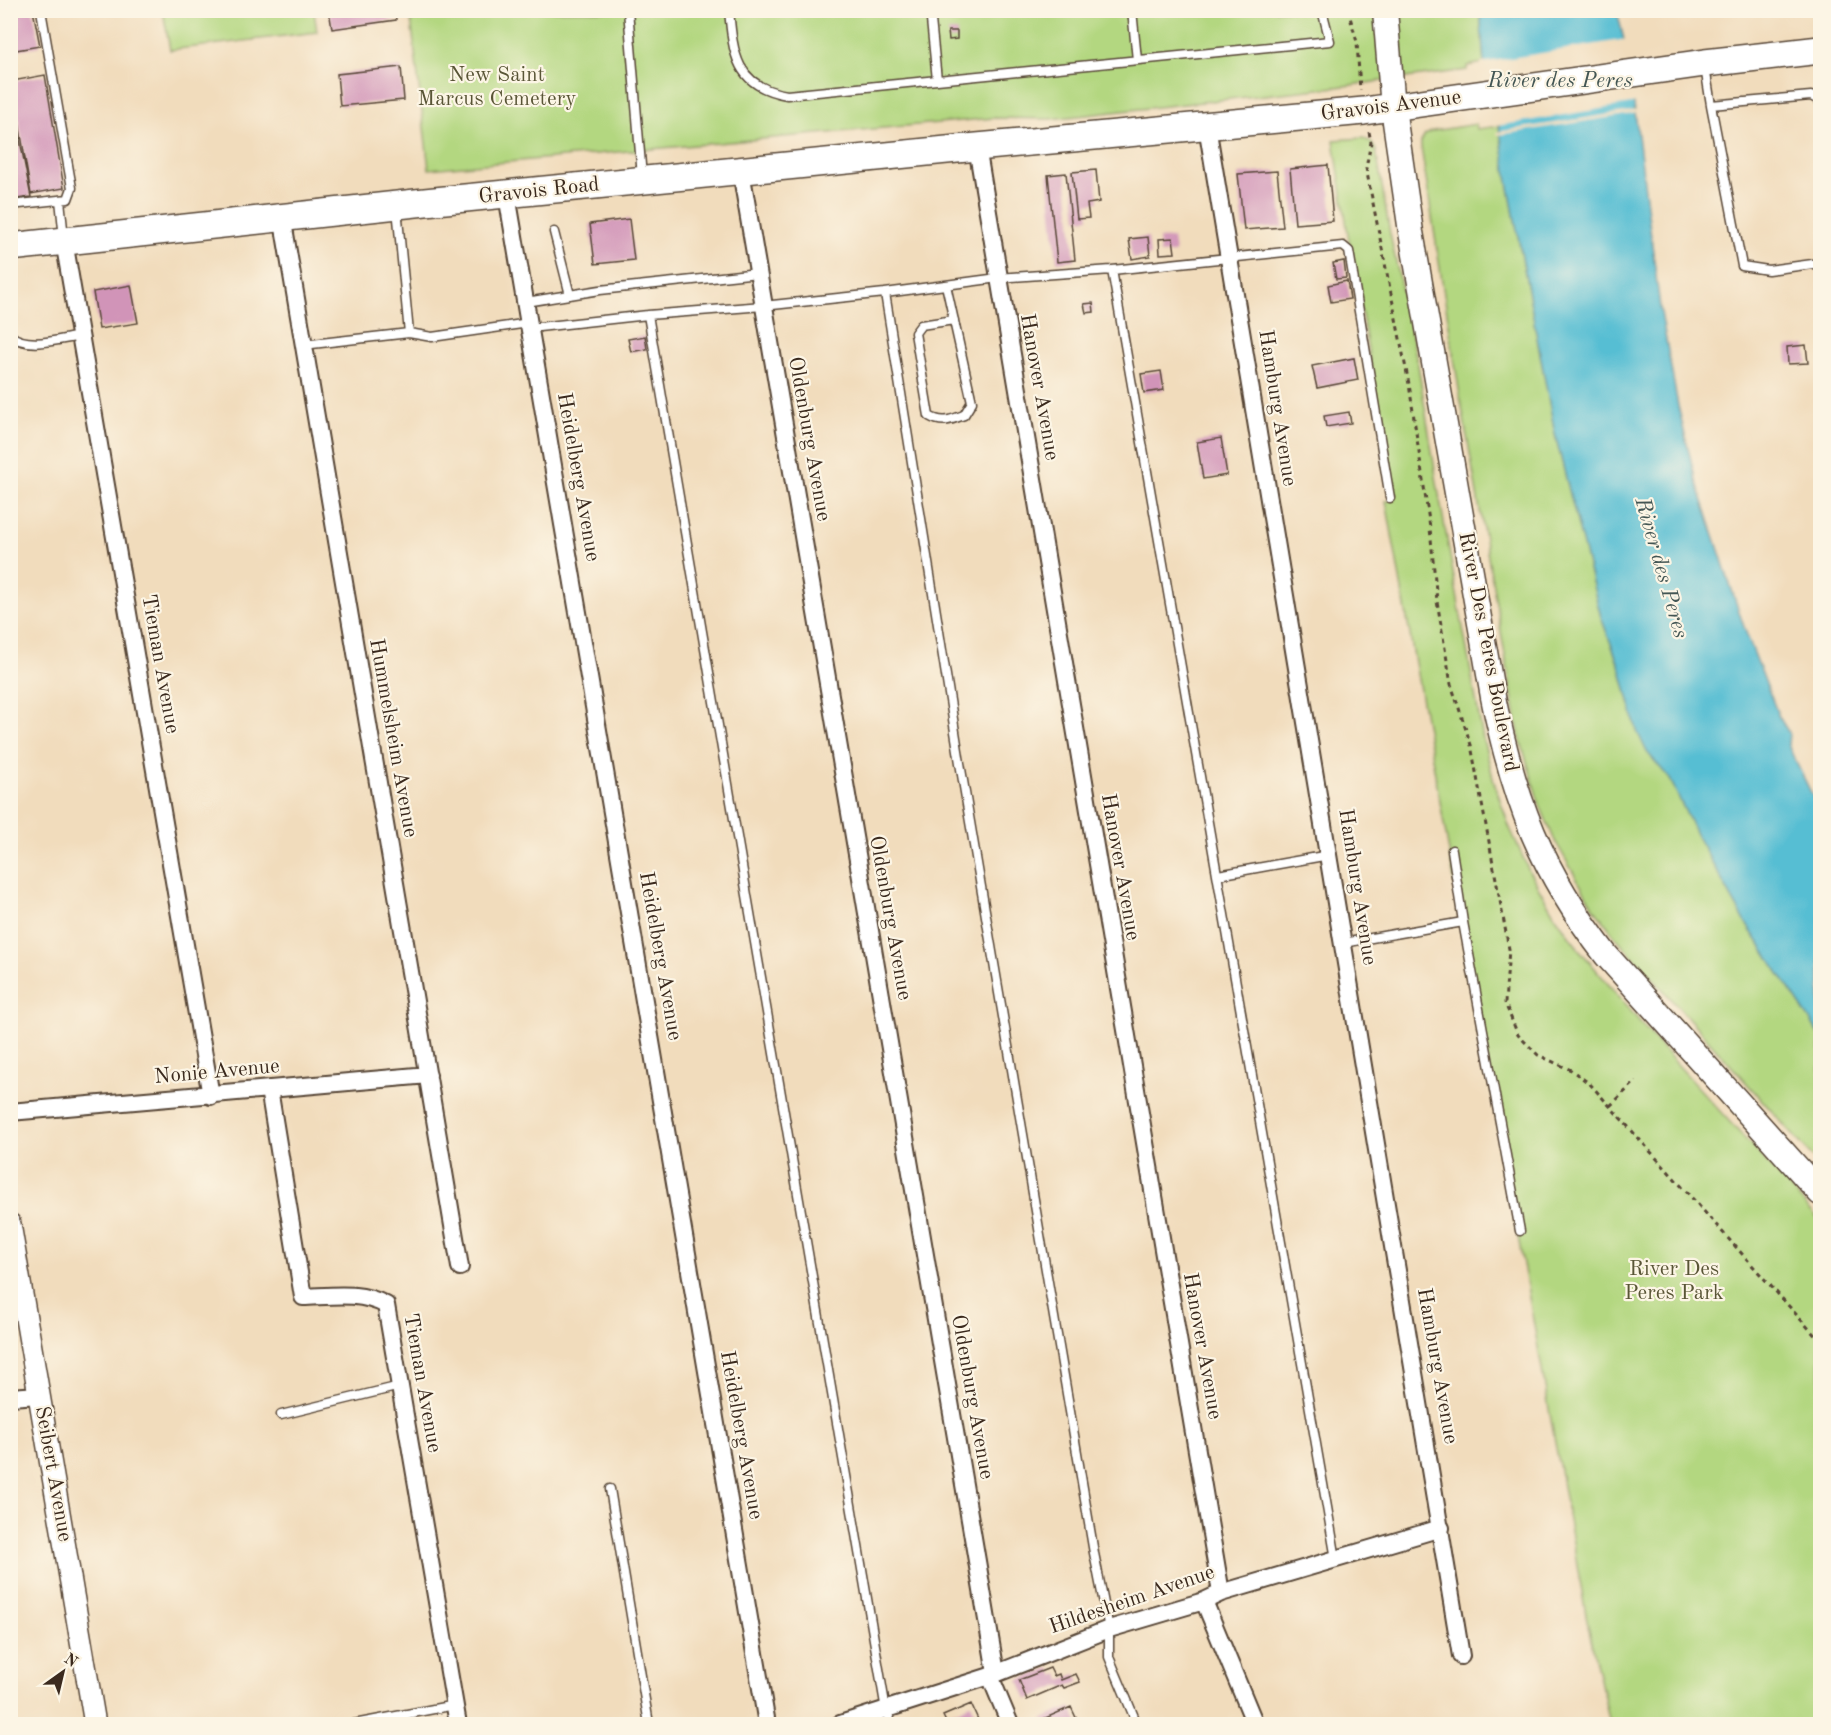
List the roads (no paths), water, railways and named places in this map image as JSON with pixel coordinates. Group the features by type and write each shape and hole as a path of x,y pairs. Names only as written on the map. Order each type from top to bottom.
{"main road":[{"name":"River Des Peres Boulevard","path":"1385,10 1393,108 1411,232 1493,697 1506,760 1527,821 1559,887 1606,955 1821,1193"},
{"name":"Gravois Avenue","path":"1067,139 1393,108 1705,63 1821,50"},
{"name":"Gravois Road","path":"10,247 282,216 1067,139"}],"street":[{"name":"Hamburg Avenue","path":"1207,126 1461,1656"},
{"name":"Hanover Avenue","path":"977,147 1221,1593"},
{"name":"Oldenburg Avenue","path":"741,171 993,1674 1010,1725"},
{"name":"Heidelberg Avenue","path":"507,195 767,1725"},
{"name":"Hummelsheim Avenue","path":"282,216 460,1268"},
{"name":"Tieman Avenue","path":"64,241 211,1096"},
{"name":"Nonie Avenue","path":"10,1112 428,1075"},
{"name":"Tieman Avenue","path":"268,1089 303,1297 357,1295 373,1298 386,1305 458,1725"},
{"name":"Seibert Avenue","path":"10,1224 95,1725"},
{"path":"10,1397 39,1395"},
{"name":"Hildesheim Avenue","path":"840,1725 889,1717 1109,1629 1204,1601 1221,1593 1441,1528"},
{"path":"1204,1601 1255,1725"}],"lane":[{"path":"10,205 68,199 72,188 41,10"},
{"path":"628,10 642,180"},
{"path":"729,10 732,41 738,65 759,87 787,95 1330,41 1322,10"},
{"path":"930,10 937,80"},
{"path":"1132,10 1137,60"},
{"path":"1705,63 1711,105 1743,266 1768,270 1821,263"},
{"path":"1711,105 1811,96 1821,101"},
{"path":"60,200 64,241"},
{"path":"397,205 409,333"},
{"path":"554,232 570,296"},
{"path":"303,345 409,333 432,337 530,326 763,306 998,278 1112,270 1343,246 1349,251 1390,498"},
{"path":"1112,270 1336,1559"},
{"path":"526,302 600,290 758,273"},
{"path":"946,285 954,320 972,402 964,415 944,422 929,416 915,333 921,325 954,320"},
{"path":"885,292 960,763 1094,1553 1109,1629 1109,1657 1137,1725"},
{"path":"648,315 889,1717"},
{"path":"10,335 17,340 33,343 81,336"},
{"path":"1452,850 1463,922 1520,1231"},
{"path":"1218,875 1329,855"},
{"path":"1343,943 1463,922"},
{"path":"281,1415 400,1386"},
{"path":"610,1488 649,1725"},
{"path":"354,1725 455,1705"}],"water":[{"name":"River des Peres","path":"1480,11 1617,11 1634,104 1660,307 1678,406 1695,477 1745,630 1779,717 1789,733 1788,745 1820,811 1820,1035 1749,928 1697,836 1670,779 1647,752 1637,731 1621,670 1601,617 1555,434 1499,126 1484,63"}],"park label":[{"name":"New Saint Marcus Cemetery","path":"497,87"},
{"name":"River Des Peres Park","path":"1674,1281"}]}
